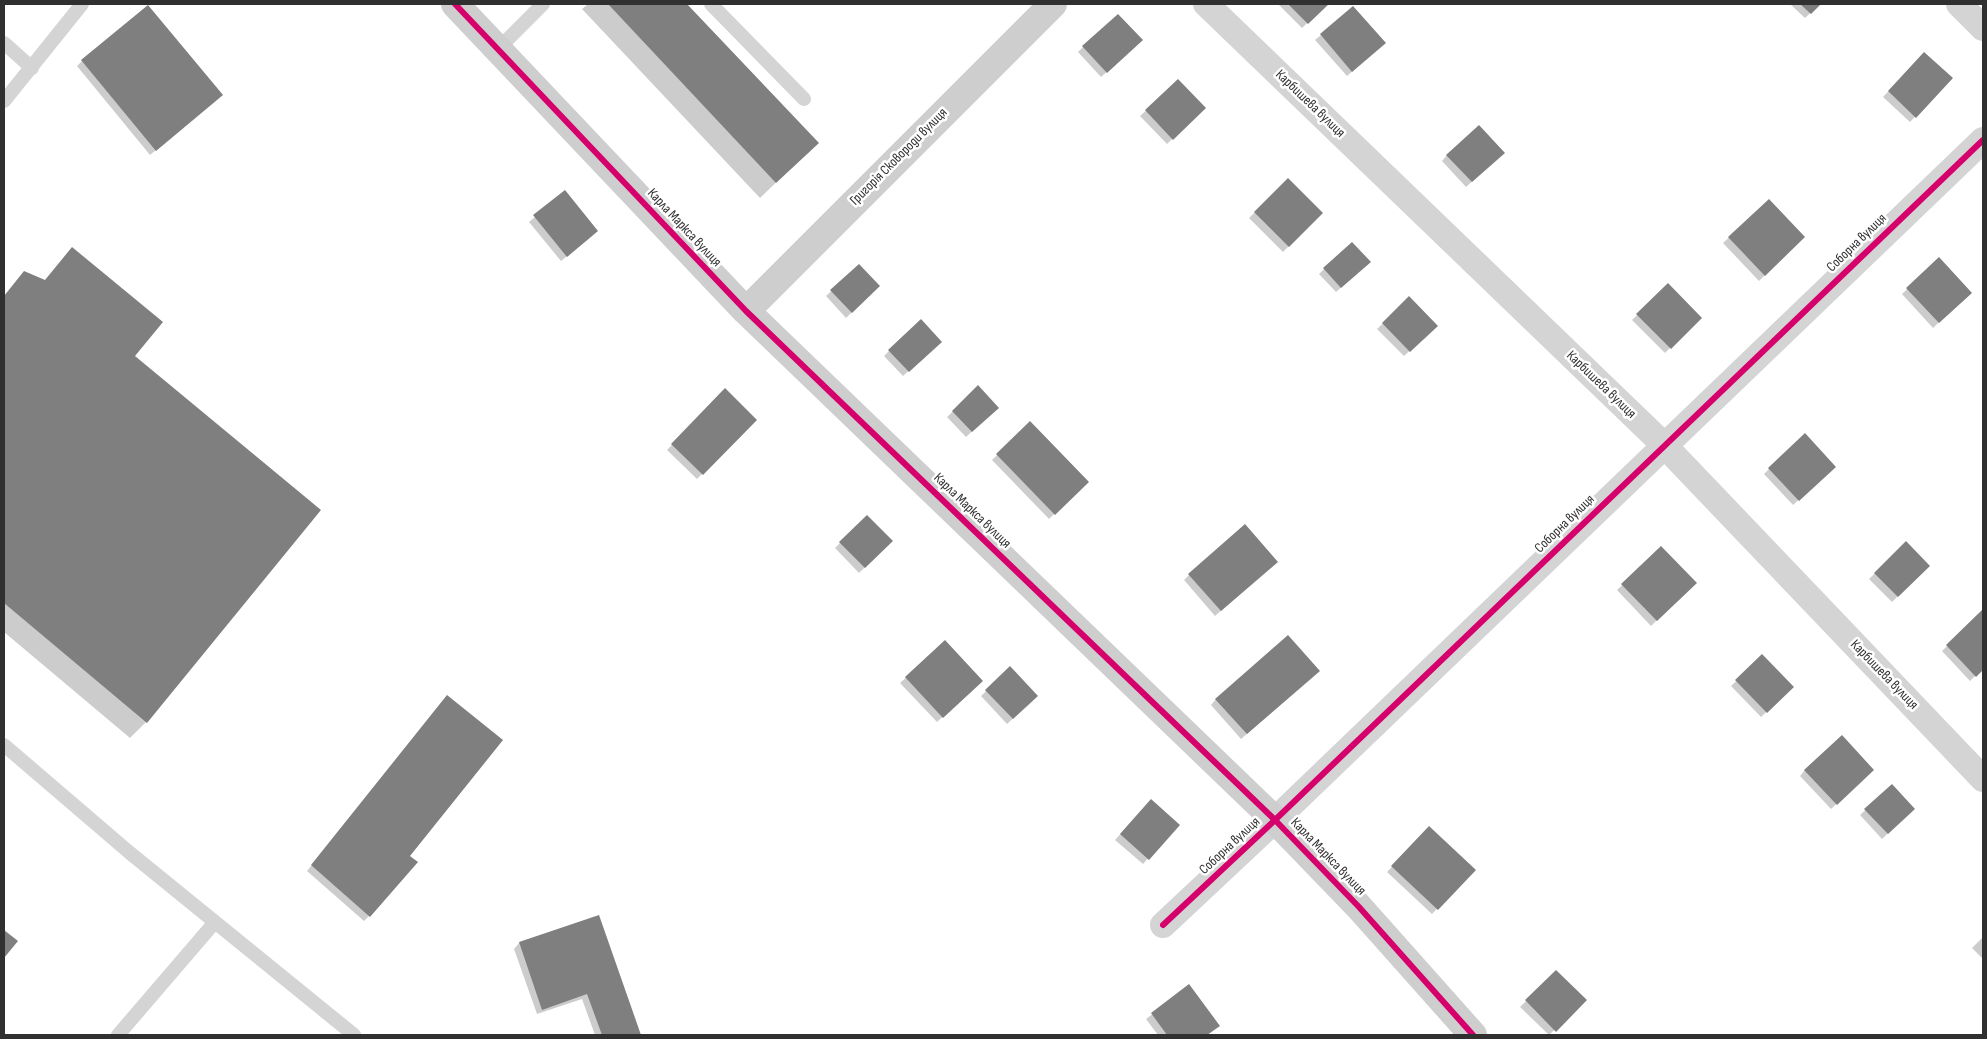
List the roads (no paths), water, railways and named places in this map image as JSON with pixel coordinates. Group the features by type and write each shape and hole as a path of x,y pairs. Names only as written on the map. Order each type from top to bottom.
{"street":[{"name":"Карла Маркса вулиця","path":"455,4 746,311 1276,820 1359,907 1474,1035"},
{"name":"Григорія Сковороди вулиця","path":"746,311 1053,4"},
{"name":"Карбишева вулиця","path":"1206,4 1664,445 1983,779"},
{"path":"1959,4 1983,28"},
{"name":"Соборна вулиця","path":"1163,925 1276,820 1983,140"}],"lane":[{"path":"4,101 82,4"},
{"path":"498,49 543,4"},
{"path":"711,4 804,99"},
{"path":"4,43 32,68"},
{"path":"4,745 215,922 354,1035"},
{"path":"118,1035 215,922"}]}
